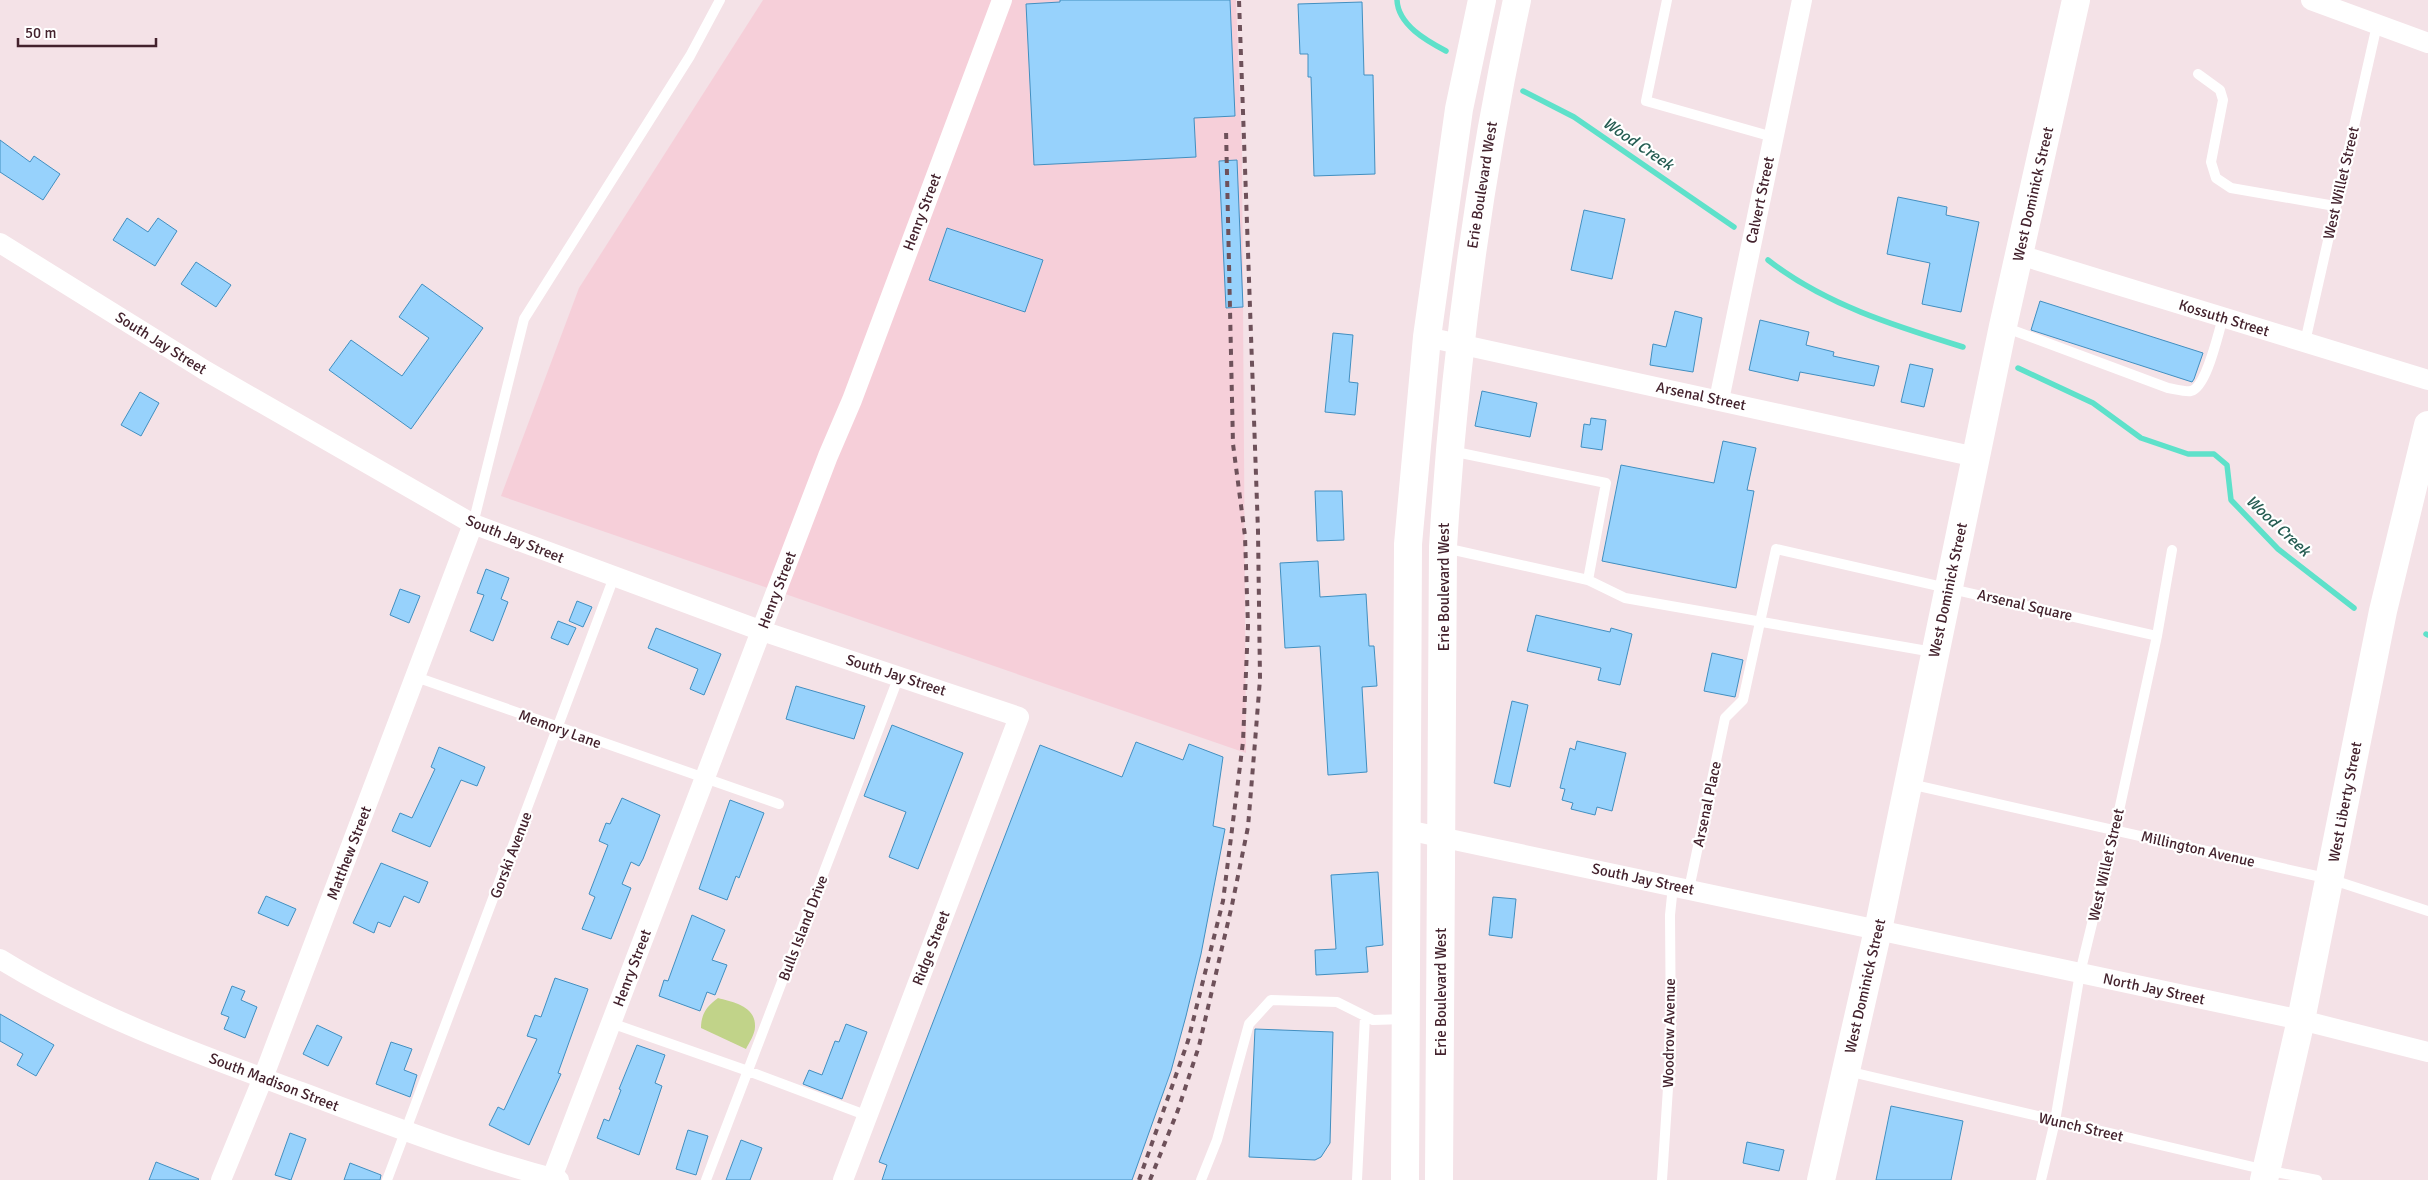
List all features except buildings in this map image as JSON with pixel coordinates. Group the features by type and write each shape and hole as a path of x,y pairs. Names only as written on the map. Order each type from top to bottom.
{"main road":[{"path":"1405,1180 1408,544 1427,337 1459,109 1482,0"},
{"name":"Erie Boulevard West","path":"1439,1180 1443,547 1448,450 1477,211 1516,0"},
{"name":"West Dominick Street","path":"1821,1180 1878,930 2003,326 2076,0"},
{"name":"West Liberty Street","path":"2265,1175 2301,1020 2383,611 2428,425"}],"street":[{"name":"Henry Street","path":"554,1179 611,1023 1002,0"},
{"name":"Calvert Street","path":"1719,400 1802,0"},
{"path":"2311,0 2428,43"},
{"name":"South Jay Street","path":"0,243 206,371 473,524 762,631 1019,717"},
{"name":"Kossuth Street","path":"2020,255 2428,380"},
{"name":"Arsenal Street","path":"1427,337 1976,457"},
{"name":"Matthew Street","path":"221,1180 263,1078 473,524"},
{"name":"Ridge Street","path":"843,1180 1019,717"},
{"name":"South Jay Street","path":"1407,830 1878,930"},
{"name":"North Jay Street","path":"1878,930 2301,1020 2428,1052"},
{"name":"South Madison Street","path":"0,959 57,991 136,1030 407,1132 554,1179"}],"lane":[{"path":"473,524 524,319 690,56 720,0"},
{"path":"1667,0 1646,101 1773,137"},
{"name":"West Willet Street","path":"2305,342 2378,25"},
{"path":"2198,74 2220,90 2223,100 2211,162 2216,178 2231,188 2335,206"},
{"path":"2003,326 2168,388 2190,391 2198,387 2205,376 2223,318"},
{"path":"1448,450 1606,483 1588,580"},
{"path":"1443,547 1588,580 1625,598 1934,653"},
{"name":"Arsenal Square","path":"1758,622 1776,549 2157,636"},
{"name":"West Willet Street","path":"2041,1180 2055,1121 2080,973 2115,829 2157,636 2172,550"},
{"name":"Gorski Avenue","path":"387,1180 407,1132 614,577"},
{"name":"Arsenal Place","path":"1681,887 1725,718 1733,713 1743,700 1758,622"},
{"name":"Bulls Island Drive","path":"706,1180 899,676"},
{"name":"Memory Lane","path":"416,677 705,780 779,804"},
{"name":"Millington Avenue","path":"1907,783 2330,879 2428,911"},
{"name":"Woodrow Avenue","path":"1662,1180 1671,1042 1670,915 1681,887"},
{"path":"1201,1180 1217,1140 1249,1024 1271,1000 1336,1002 1373,1020 1406,1019"},
{"path":"1357,1180 1365,1016"},
{"path":"611,1023 868,1116"},
{"name":"Wunch Street","path":"1846,1070 2265,1175 2317,1180"}],"shaded area":[{"path":"763,0 1236,0 1242,151 1246,753 501,496 579,288"}],"green space":[{"path":"718,998 742,1006 752,1014 755,1030 746,1049 701,1028 705,1011"}],"waterway":[{"name":"Wood Creek","path":"1397,0 1402,17 1408,24 1422,37 1446,51"},
{"name":"Wood Creek","path":"1523,91 1574,117 1734,227"},
{"name":"Wood Creek","path":"1768,260 1790,276 1836,301 1886,322 1963,347"},
{"name":"Wood Creek","path":"2018,368 2093,403 2141,438 2188,454 2214,454 2227,465 2231,500 2278,549 2354,608"}],"railway":[{"path":"1150,1180 1178,1110 1199,1046 1232,905 1248,827 1260,679 1258,531 1239,0"},
{"path":"1139,1180 1188,1041 1223,901 1243,742 1248,626 1245,536 1233,444 1226,129"}]}
